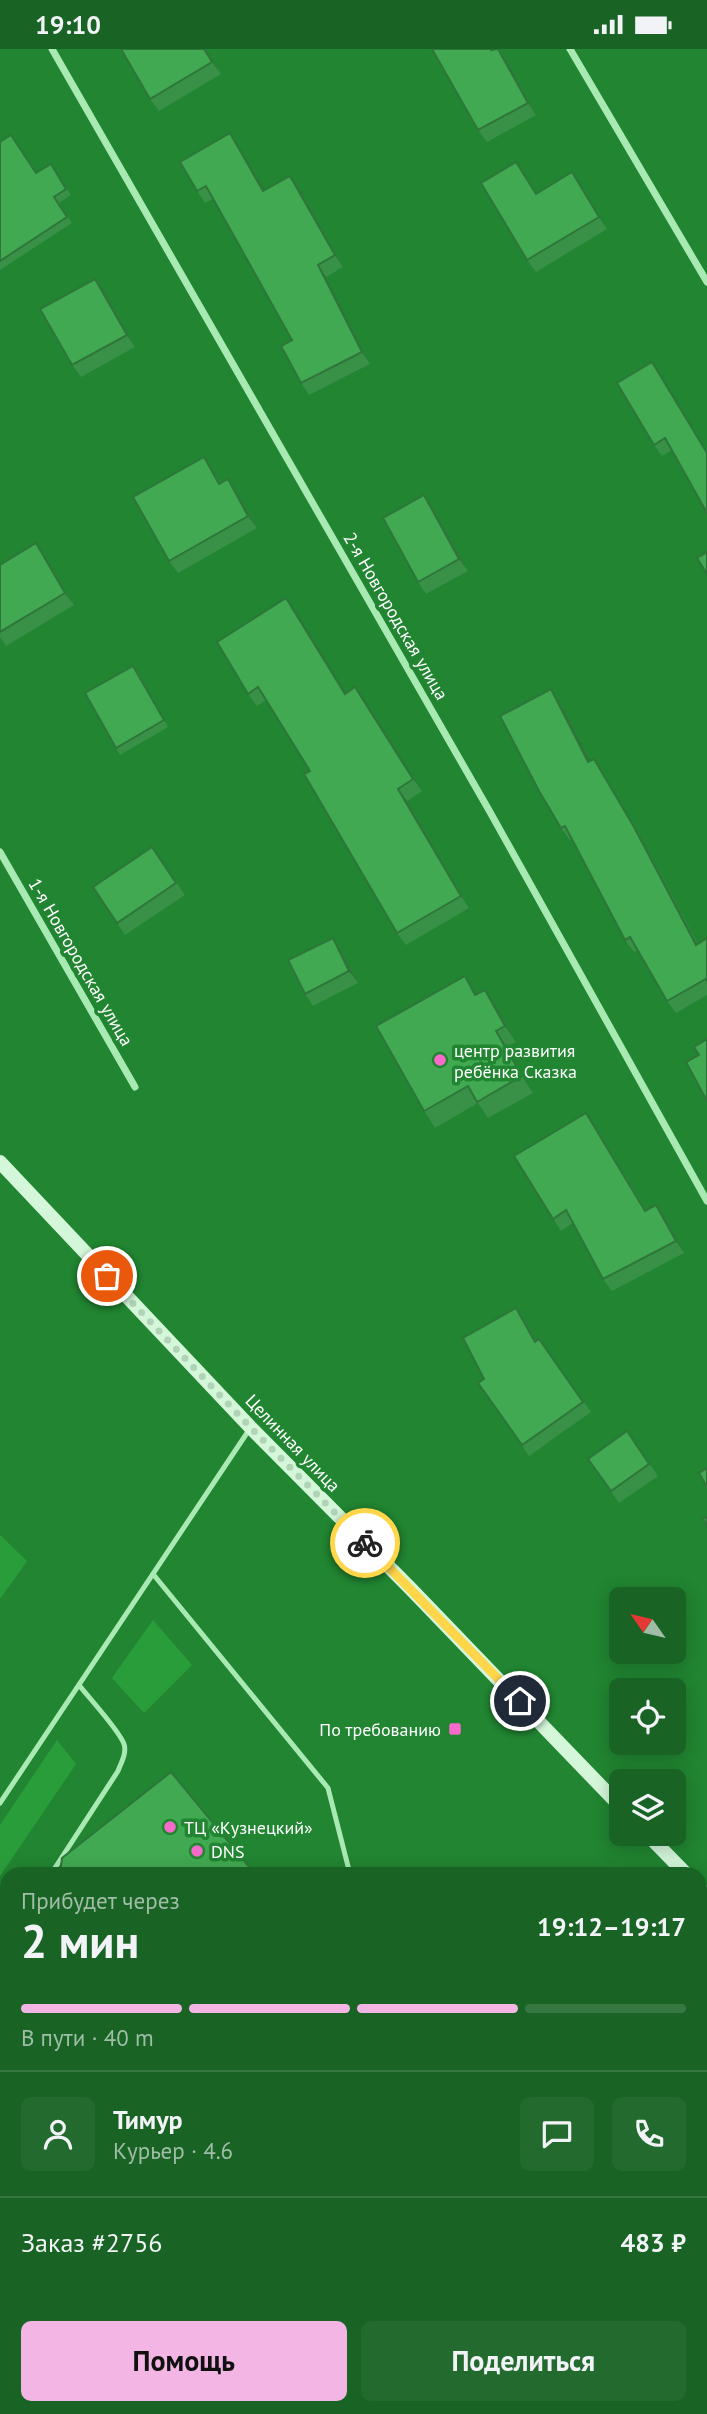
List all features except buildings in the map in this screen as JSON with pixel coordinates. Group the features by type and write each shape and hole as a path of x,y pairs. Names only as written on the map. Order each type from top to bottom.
{"main road":[{"name":"Целинная улица","path":"0,1162 251,1428 609,1795"},
{"path":"659,1846 679,1867"}],"street":[{"name":"2-я Новгородская улица","path":"52,49 490,811 707,1201"},
{"path":"570,49 707,282"},
{"name":"1-я Новгородская улица","path":"0,852 135,1087"}],"lane":[{"path":"0,1803 251,1428"},
{"path":"153,1574 328,1789 348,1867"},
{"path":"56,1867 118,1771 124,1755 124,1744 79,1685"}],"green space":[{"path":"0,1535 27,1561 0,1599"},
{"path":"153,1620 192,1665 144,1713 112,1678"},
{"path":"57,1740 76,1764 6,1867 0,1867 0,1825"}],"way so far":[{"path":"107,1276 365,1543"}],"place":[{"name":"центр развития ребёнка Сказка","path":"440,1060"},
{"name":"По требованию","path":"455,1729"},
{"name":"ТЦ «Кузнецкий»","path":"170,1827"},
{"name":"DNS","path":"197,1851"}],"route":[{"path":"365,1543 520,1701"}]}
